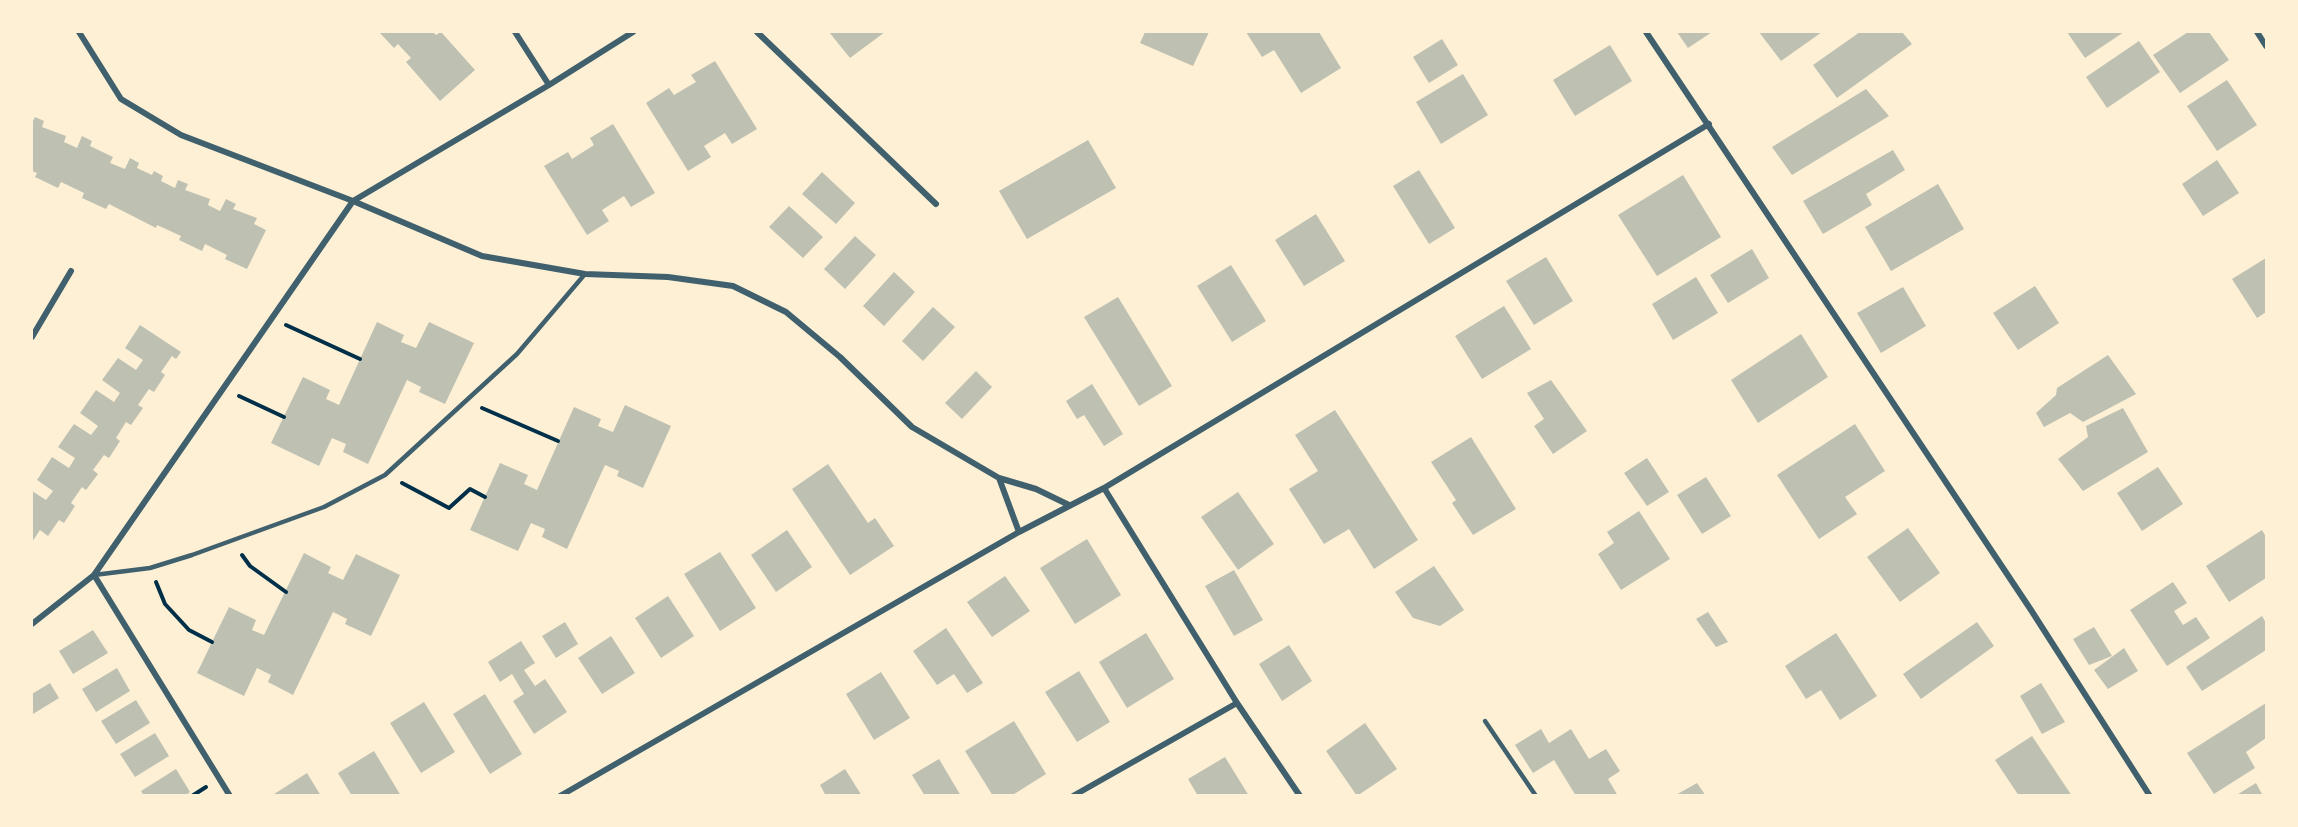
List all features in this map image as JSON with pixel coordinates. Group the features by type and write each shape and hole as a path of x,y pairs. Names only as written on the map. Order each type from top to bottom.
{"street":[{"path":"80,32 121,99 181,135 353,201 482,256 585,274 668,277 733,286 786,312 840,357 912,427 999,478 1036,489 1069,505"},
{"path":"515,32 549,85"},
{"path":"32,624 94,575 353,201 549,85 633,32"},
{"path":"757,32 936,204"},
{"path":"1646,32 2031,610 2150,795"},
{"path":"2257,32 2266,46"},
{"path":"560,795 1019,532 1104,488 1709,124"},
{"path":"32,337 71,272"},
{"path":"999,478 1019,532"},
{"path":"1104,488 1237,702 1300,795"},
{"path":"94,575 230,795"},
{"path":"1073,795 1237,702"}],"lane":[{"path":"94,575 150,568 324,507 385,475 517,354 585,274"},
{"path":"1485,721 1536,795"}],"path":[{"path":"272,318 360,359"},
{"path":"222,388 284,417"},
{"path":"467,401 558,441"},
{"path":"385,475 449,508 470,489 485,497"},
{"path":"231,540 250,566 286,592"},
{"path":"150,568 165,604 189,630 212,642"}],"building":[{"path":"379,32 433,32 436,35 441,32 475,70 440,101 406,62 411,58 398,44 394,48"},
{"path":"829,32 885,32 850,58"},
{"path":"1145,32 1209,32 1193,66 1140,43"},
{"path":"1246,32 1319,32 1341,68 1301,93 1274,50 1262,57"},
{"path":"1677,32 1712,32 1688,48"},
{"path":"1759,32 1822,32 1781,61"},
{"path":"1860,32 1902,32 1912,44 1837,98 1813,65"},
{"path":"2067,32 2124,32 2085,58"},
{"path":"2188,32 2209,32 2229,60 2180,93 2153,55"},
{"path":"1442,39 1458,65 1429,83 1413,57"},
{"path":"2139,41 2160,72 2107,108 2086,77"},
{"path":"1610,45 1632,81 1575,116 1553,80"},
{"path":"715,61 757,129 732,144 725,133 704,146 711,157 688,171 646,103 669,88 674,95 696,82 691,75"},
{"path":"1463,74 1488,115 1441,144 1416,102"},
{"path":"2227,80 2257,125 2217,151 2187,106"},
{"path":"1866,89 1889,116 1792,175 1772,147"},
{"path":"35,117 44,121 42,127 66,136 64,142 77,148 82,136 92,141 90,146 113,157 110,163 125,169 130,158 139,163 137,168 152,175 154,171 163,176 161,181 175,188 178,180 188,184 185,190 210,199 208,205 220,211 226,199 236,204 233,209 257,218 254,224 266,230 247,269 225,259 227,255 205,244 202,251 179,240 181,236 157,225 156,228 109,204 106,209 82,198 84,193 61,182 58,188 35,177 37,173 32,171 32,123"},
{"path":"613,124 655,193 631,207 624,196 602,210 609,221 587,235 544,166 568,152 572,159 594,145 590,138"},
{"path":"1088,140 1116,188 1027,239 999,191"},
{"path":"1893,150 1905,170 1866,194 1872,205 1823,234 1803,201"},
{"path":"2217,160 2239,193 2203,216 2182,184"},
{"path":"1419,170 1455,228 1429,244 1393,186"},
{"path":"822,172 855,203 836,224 802,194"},
{"path":"1683,175 1721,237 1657,276 1618,215"},
{"path":"1938,184 1964,229 1891,271 1865,227"},
{"path":"789,206 823,237 803,258 769,227"},
{"path":"1316,214 1345,261 1304,286 1275,240"},
{"path":"855,236 876,255 845,289 824,269"},
{"path":"1752,249 1769,278 1728,303 1710,275"},
{"path":"1546,257 1573,301 1534,325 1506,281"},
{"path":"2266,258 2266,312 2257,318 2232,279"},
{"path":"1231,265 1266,321 1232,342 1197,286"},
{"path":"894,272 915,292 884,326 863,306"},
{"path":"1696,277 1718,313 1673,340 1652,304"},
{"path":"2035,286 2059,323 2018,350 1993,313"},
{"path":"1903,287 1926,326 1881,353 1857,313"},
{"path":"1118,297 1172,386 1139,406 1084,317"},
{"path":"1504,306 1531,349 1482,379 1455,336"},
{"path":"933,307 955,327 923,361 902,341"},
{"path":"377,322 404,335 401,342 416,348 429,322 474,343 445,404 419,392 421,387 407,380 368,464 343,452 346,444 332,438 319,466 271,443 303,377 330,390 326,399 339,405"},
{"path":"140,325 181,352 176,359 172,356 161,372 165,375 154,392 149,389 138,405 143,408 131,425 126,422 116,438 120,441 109,458 104,455 93,470 98,474 86,490 82,487 71,503 75,506 64,523 59,520 48,536 40,530 32,542 32,491 46,500 53,491 37,480 52,457 69,468 75,458 58,447 74,424 91,435 98,426 80,413 96,390 114,402 120,393 102,380 118,358 136,370 143,360 125,348"},
{"path":"1801,334 1828,377 1758,423 1731,380"},
{"path":"2108,355 2136,394 2083,422 2070,413 2044,427 2036,413 2056,395 2057,388"},
{"path":"976,371 992,387 962,419 945,403"},
{"path":"1551,380 1587,431 1553,454 1534,426 1544,419 1527,393"},
{"path":"1092,384 1123,434 1104,446 1084,415 1077,419 1066,401"},
{"path":"625,405 671,426 643,488 617,476 619,471 605,465 567,549 542,537 545,529 531,523 518,551 470,530 500,463 528,475 524,484 537,490 574,407 601,419 598,426 613,432"},
{"path":"2123,408 2148,452 2083,491 2058,459 2088,437 2086,426"},
{"path":"1335,410 1418,540 1374,569 1349,529 1324,544 1289,489 1318,471 1295,435"},
{"path":"1855,424 1885,471 1845,497 1857,514 1819,539 1777,475"},
{"path":"1471,437 1516,509 1473,535 1452,503 1456,500 1431,462"},
{"path":"1647,458 1669,492 1647,506 1624,473"},
{"path":"828,464 868,523 875,518 894,546 850,575 792,489"},
{"path":"2158,467 2183,504 2142,531 2117,493"},
{"path":"1706,477 1731,516 1702,534 1677,495"},
{"path":"1238,492 1274,544 1238,570 1201,517"},
{"path":"1639,511 1670,559 1621,590 1598,554 1614,543 1607,532"},
{"path":"1908,528 1940,573 1900,602 1867,557"},
{"path":"787,530 812,567 776,592 751,555"},
{"path":"2262,530 2266,537 2266,578 2229,602 2206,566"},
{"path":"1087,539 1121,595 1075,624 1040,568"},
{"path":"720,552 756,608 720,631 684,574"},
{"path":"304,553 331,567 328,573 343,580 356,554 400,575 371,636 345,624 347,619 333,612 293,695 268,682 271,675 257,668 244,696 197,673 229,607 256,620 252,630 264,635"},
{"path":"1434,566 1464,610 1440,626 1413,618 1395,592"},
{"path":"1234,570 1263,620 1234,636 1205,586"},
{"path":"1005,576 1030,611 992,637 967,602"},
{"path":"2173,582 2187,603 2174,611 2183,625 2196,617 2210,638 2167,666 2130,610"},
{"path":"668,596 694,636 661,658 635,618"},
{"path":"1708,612 1728,642 1716,647 1696,619"},
{"path":"2262,616 2266,623 2266,650 2202,691 2186,667"},
{"path":"565,622 578,644 556,658 542,636"},
{"path":"1977,622 1994,646 1921,699 1903,674"},
{"path":"2094,627 2112,656 2089,665 2073,639"},
{"path":"946,628 983,683 967,693 954,674 937,685 913,651"},
{"path":"93,630 108,653 73,674 59,651"},
{"path":"1146,633 1174,679 1127,708 1099,662"},
{"path":"1836,633 1877,696 1840,720 1821,690 1806,699 1785,666"},
{"path":"611,636 635,673 602,694 578,658"},
{"path":"521,641 535,663 524,670 535,686 545,679 567,712 534,734 513,701 524,694 512,674 500,682 488,662"},
{"path":"1289,645 1312,681 1282,701 1259,664"},
{"path":"2124,648 2138,671 2108,689 2094,670"},
{"path":"117,668 130,691 96,712 82,689"},
{"path":"1079,671 1110,722 1077,742 1045,692"},
{"path":"881,672 910,718 874,740 846,694"},
{"path":"50,683 59,698 33,714 32,694"},
{"path":"2041,683 2065,722 2042,734 2020,696"},
{"path":"485,694 522,754 490,774 453,714"},
{"path":"136,700 150,723 116,744 101,721"},
{"path":"424,702 455,752 421,773 390,723"},
{"path":"2266,703 2266,738 2246,752 2255,768 2214,794 2187,753"},
{"path":"1014,721 1046,774 1011,796 993,796 965,751"},
{"path":"1365,723 1397,769 1357,796 1326,751"},
{"path":"1541,729 1549,743 1571,729 1589,759 1606,749 1620,771 1608,779 1618,796 1576,796 1554,760 1533,773 1515,745"},
{"path":"155,733 169,756 135,777 120,754"},
{"path":"2032,736 2072,796 2019,796 1995,760"},
{"path":"374,751 401,796 352,796 338,773"},
{"path":"1225,757 1249,796 1198,796 1188,779"},
{"path":"939,759 961,796 925,796 912,775"},
{"path":"176,769 190,792 185,796 144,796 141,791"},
{"path":"845,769 862,796 826,796 820,785"},
{"path":"307,773 321,796 271,796"},
{"path":"1697,783 1706,796 1674,796"},
{"path":"2256,783 2263,796 2235,796"}]}
